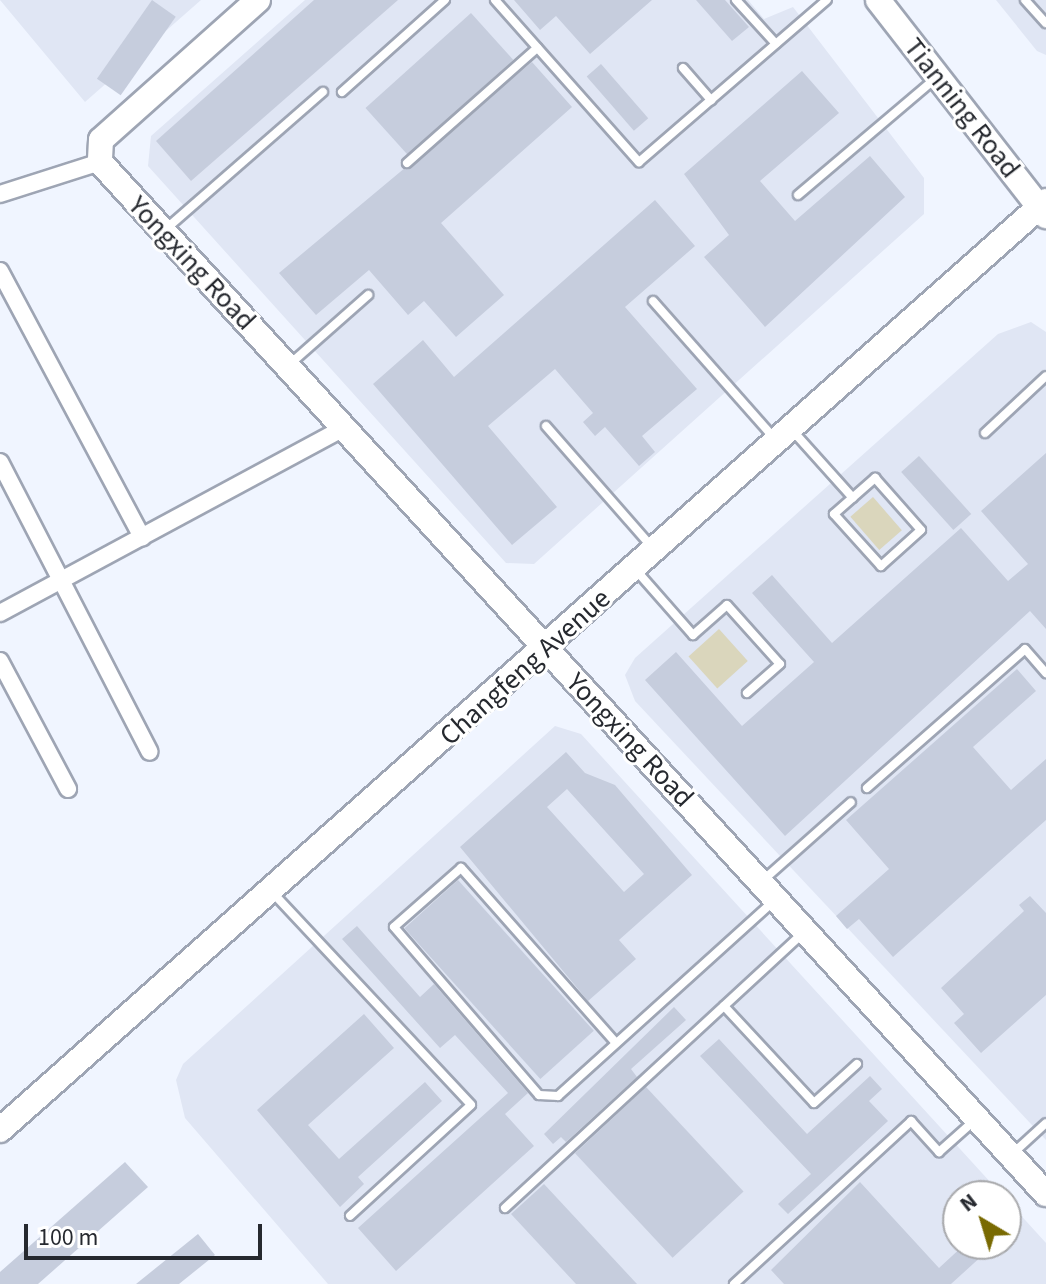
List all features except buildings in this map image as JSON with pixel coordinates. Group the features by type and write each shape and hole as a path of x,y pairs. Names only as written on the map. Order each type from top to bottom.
{"street":[{"path":"0,194 100,151 258,0"},
{"name":"Tianning Road","path":"878,0 1044,208"},
{"name":"Yongxing Road","path":"100,151 164,232 1046,1194"},
{"name":"Changfeng Avenue","path":"0,1130 546,649 784,434 1044,208"},
{"path":"0,271 142,537"},
{"path":"0,613 344,428"},
{"path":"0,462 150,752"},
{"path":"0,661 68,789"}],"lane":[{"path":"342,92 445,0"},
{"path":"495,0 639,162 827,0"},
{"path":"736,0 776,44"},
{"path":"1025,0 1046,23"},
{"path":"407,163 537,48"},
{"path":"683,68 711,100"},
{"path":"798,195 938,77"},
{"path":"164,232 323,92"},
{"path":"287,366 368,295"},
{"path":"653,301 784,434 853,498"},
{"path":"985,433 1046,376"},
{"path":"546,426 655,551"},
{"path":"875,478 921,530 881,566 834,514 853,498 875,478"},
{"path":"634,569 693,635 727,605 780,664 747,693"},
{"path":"867,788 1025,649 1046,673"},
{"path":"616,1043 461,868 394,927 539,1095 558,1096 616,1043 768,891 851,802"},
{"path":"271,891 471,1105 350,1216"},
{"path":"505,1208 805,931"},
{"path":"724,1006 814,1103 857,1064"},
{"path":"734,1284 911,1121 939,1152 976,1118"},
{"path":"1011,1155 1046,1123"}],"shaded area":[{"path":"0,0 201,0 85,102"},
{"path":"305,0 748,0 764,19 793,7 924,178 924,214 534,564 506,563 148,166 151,136"},
{"path":"996,0 1046,0 1046,55 1037,51"},
{"path":"1031,322 1046,332 1046,1140 635,701 625,675 635,658 998,334"},
{"path":"873,497 902,530 879,550 850,517"},
{"path":"719,629 748,661 717,688 689,656"},
{"path":"555,726 581,734 988,1180 942,1180 942,1260 1022,1260 1022,1217 1046,1243 1046,1284 328,1284 185,1118 176,1080 183,1064"}]}
